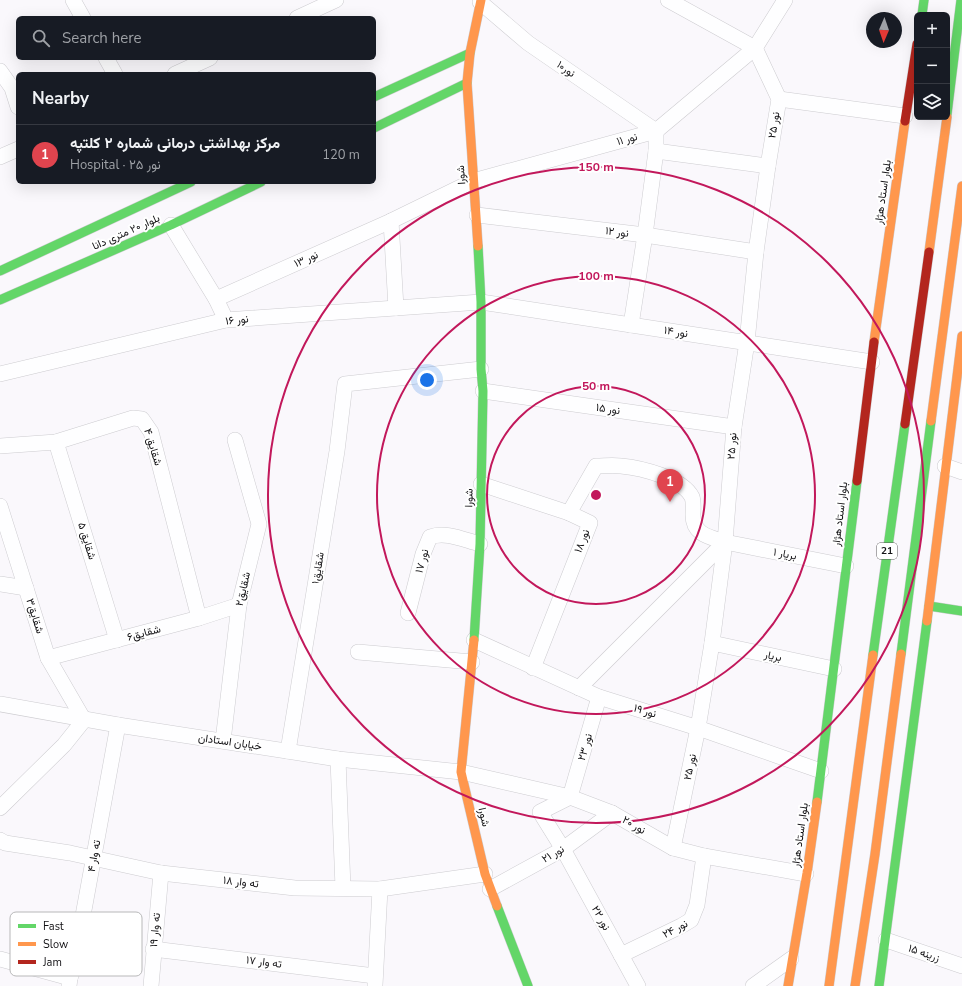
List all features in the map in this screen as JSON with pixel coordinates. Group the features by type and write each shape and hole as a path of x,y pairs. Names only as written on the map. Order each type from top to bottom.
{"main road":[{"path":"922,12 924,0"},
{"name":"21","path":"950,93 962,0"},
{"name":"شورا","path":"481,1 470,53 468,83 477,214 481,302 481,369 483,390 480,544 474,640 461,772 485,874 528,986"},
{"name":"بلوار استاد هژار","path":"788,986 791,959 806,874 834,669 872,362 905,116 916,48"},
{"path":"376,96 470,53"},
{"path":"376,127 468,83"},
{"name":"21","path":"829,986 946,120"},
{"name":"بلوار ۲۰ متری دانا","path":"0,270 166,187 181,184"},
{"name":"بلوار ۲۰ متری دانا","path":"0,300 171,225 257,184"},
{"name":"21","path":"855,986 877,838 962,186"},
{"path":"879,986 886,940 910,738 960,369 962,336"},
{"path":"929,606 962,611"}],"street":[{"path":"73,0 82,16"},
{"path":"301,16 336,0"},
{"path":"668,0 755,48"},
{"name":"نور ۱۱","path":"474,181 656,131 755,48 785,0"},
{"name":"نور۱۰","path":"481,1 528,43 656,131"},
{"name":"نور ۲۵","path":"673,848 698,728 712,643 725,542 734,427 746,342 756,252 779,99 755,48"},
{"path":"107,60 114,72"},
{"path":"179,72 206,60"},
{"path":"0,71 12,88 16,101"},
{"path":"779,99 905,116"},
{"path":"630,324 645,235 656,151 656,131"},
{"path":"0,157 16,150"},
{"path":"656,151 768,166"},
{"name":"نور ۱۳","path":"216,299 391,221 474,181"},
{"name":"نور ۱۲","path":"477,214 645,235 756,252"},
{"path":"391,221 396,308"},
{"path":"171,225 216,299 226,320"},
{"name":"نور ۱۴","path":"481,302 872,362"},
{"name":"نور ۱۶","path":"0,374 226,320 481,302"},
{"name":"شقایق۱","path":"288,751 337,451 345,384 481,369"},
{"name":"نور ۱۵","path":"483,390 734,427"},
{"name":"شقایق ۴","path":"0,446 56,442 133,418 142,419 147,424 151,432 199,618"},
{"name":"شقایق۲","path":"223,741 239,605 259,524 235,440"},
{"name":"شقایق ۵","path":"56,442 117,640"},
{"name":"بریار ۱","path":"569,513 596,466 622,466 654,473 678,482 687,489 693,499 693,522 699,532 710,538 846,566"},
{"path":"946,466 962,472"},
{"name":"نور ۱۸","path":"481,484 569,513 590,523 532,668"},
{"name":"شقایق۳","path":"0,506 48,658 84,720"},
{"name":"نور ۱۷","path":"408,613 423,554 430,537 438,534 452,536 480,544"},
{"path":"579,688 725,542"},
{"path":"0,584 26,588"},
{"name":"شقایق۶","path":"48,658 199,618 239,605"},
{"name":"نور ۱۹","path":"474,640 532,668 599,697 698,728 820,771"},
{"name":"بریار","path":"712,643 834,669"},
{"path":"358,652 472,662"},
{"name":"نور ۲۳","path":"570,798 599,697"},
{"name":"خیابان استادان","path":"0,704 84,720 338,759 461,772"},
{"path":"0,808 64,745 84,720"},
{"name":"ته وار ۴","path":"84,912 118,725"},
{"path":"338,759 342,888"},
{"name":"نور ۲۰","path":"461,772 570,798 612,812 673,848 704,856 806,874"},
{"name":"نور ۲۲","path":"570,798 540,812 563,849 638,986"},
{"name":"نور ۲۱","path":"490,889 563,849 612,812"},
{"name":"ته وار ۱۸","path":"0,840 5,843 70,853 161,874 295,888 380,889 485,874"},
{"name":"نور ۲۴","path":"621,955 682,926 691,920 698,905 704,856"},
{"name":"ته وار ۱۹","path":"151,986 153,949 161,874"},
{"path":"375,981 380,889"},
{"name":"زرینه ۱۵","path":"886,940 962,966"},
{"name":"ته وار ۱۷","path":"153,949 375,981"},
{"path":"0,958 10,961"},
{"path":"753,986 791,959"},
{"path":"52,976 70,982"}],"traffic: fast":[{"path":"922,12 924,0"},
{"path":"950,90 961,0"},
{"path":"376,96 470,53"},
{"path":"376,127 467,83"},
{"path":"0,271 187,184"},
{"path":"0,300 171,225 257,184"},
{"path":"474,640 480,544 483,391 481,369 481,302 478,246"},
{"path":"901,654 931,421"},
{"path":"873,655 905,424"},
{"path":"817,802 857,481"},
{"path":"929,606 962,611"},
{"path":"879,986 927,621"},
{"path":"497,906 528,986"}],"traffic: slow":[{"path":"478,246 467,83 470,53 481,0"},
{"path":"929,252 947,120"},
{"path":"874,342 905,121"},
{"path":"931,421 962,186"},
{"path":"927,621 962,336"},
{"path":"474,640 461,772 485,874 497,906"},
{"path":"855,986 875,854 901,654"},
{"path":"829,986 873,655"},
{"path":"788,986 817,802"}],"traffic: jam":[{"path":"905,121 916,48"},
{"path":"905,424 929,252"},
{"path":"857,481 874,342"}],"place":[{"name":"مرکز بهداشتی درمانی شماره ۲ کلتپه","path":"670,502"}]}
